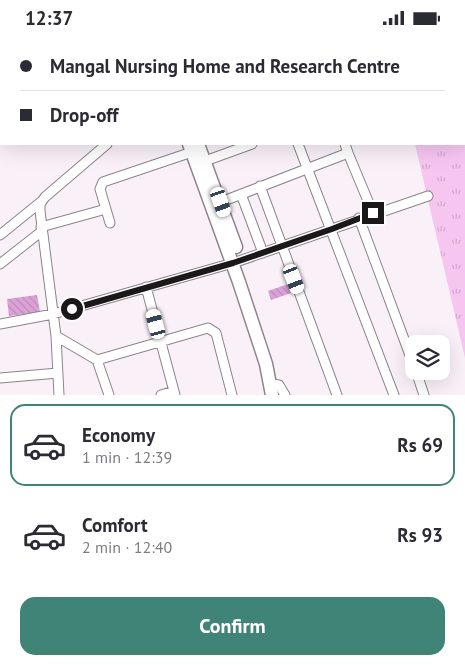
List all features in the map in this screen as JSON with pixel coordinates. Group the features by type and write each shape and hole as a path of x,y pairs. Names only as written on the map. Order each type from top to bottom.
{"main road":[{"path":"193,146 205,161 221,202 277,391"},
{"path":"193,146 237,261"}],"street":[{"path":"0,235 106,145"},
{"path":"205,161 249,145"},
{"path":"298,145 394,395"},
{"path":"345,145 373,213"},
{"path":"110,223 100,189 103,182 193,146"},
{"path":"221,202 348,153"},
{"path":"260,186 337,395"},
{"path":"241,194 262,253"},
{"path":"0,324 53,314 237,261 373,213 428,196"},
{"path":"42,201 40,211 56,336 59,395"},
{"path":"0,264 42,229 106,209"},
{"path":"359,218 405,342"},
{"path":"146,287 175,393 161,395"},
{"path":"96,360 208,329 213,330 216,333 232,395"},
{"path":"56,336 96,360 109,395"},
{"path":"0,378 58,373"},
{"path":"419,380 424,395"}],"green space":[{"path":"415,145 465,145 465,358"}],"building":[{"path":"288,284 291,293 271,300 268,291"},
{"path":"37,295 40,312 9,316 7,299"}],"route":[{"path":"72,309 233,263 373,213"}]}
